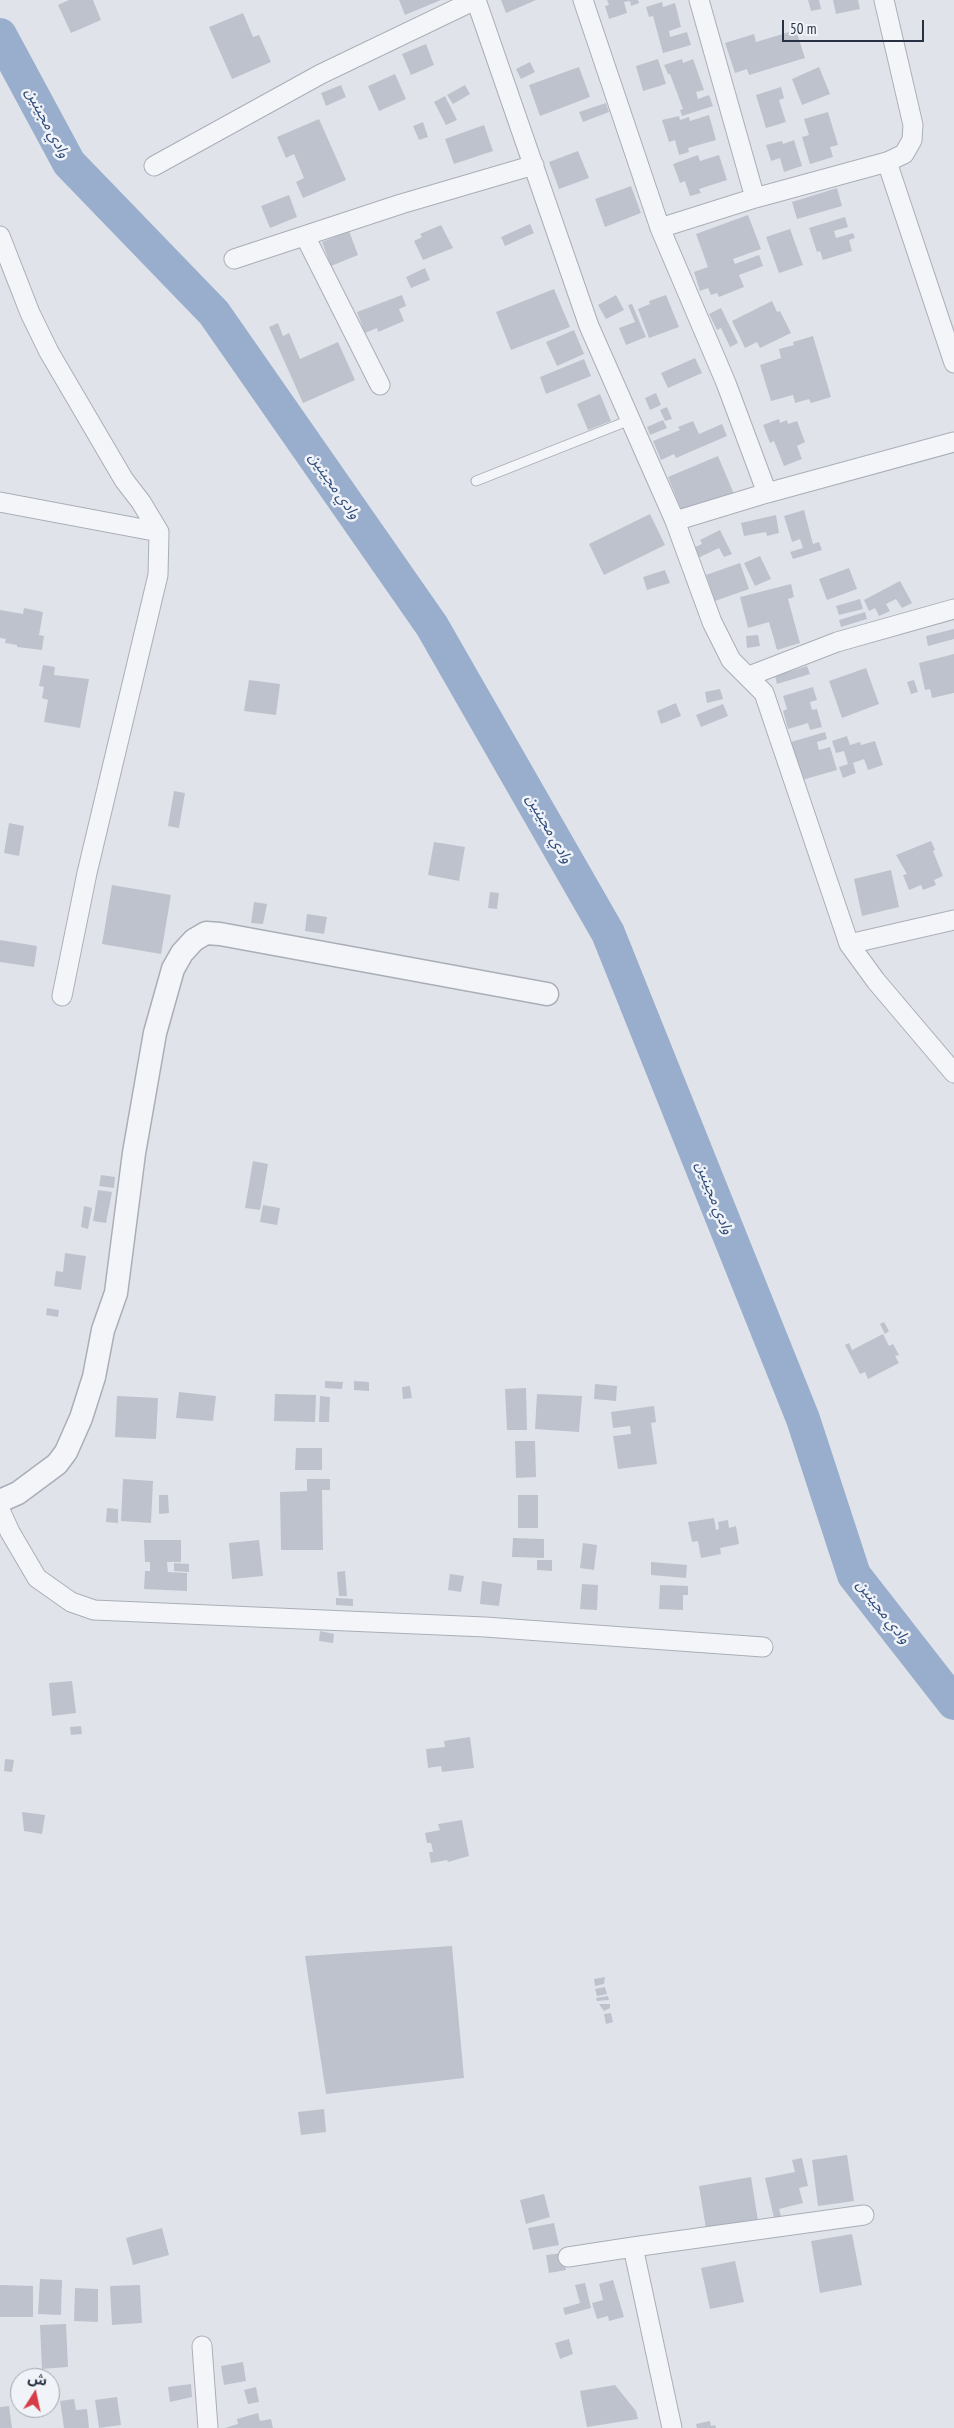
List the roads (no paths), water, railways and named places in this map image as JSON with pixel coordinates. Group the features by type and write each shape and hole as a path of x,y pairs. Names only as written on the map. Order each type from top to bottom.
{"street":[{"path":"154,166 321,74 475,0 589,326 675,521 712,622 731,660 764,693 832,900 849,944 876,981 954,1073"},
{"path":"584,0 660,228 726,383 767,493"},
{"path":"699,0 755,198"},
{"path":"660,228 755,198 887,162 904,154 912,140 913,125 884,0"},
{"path":"887,162 954,363"},
{"path":"234,258 401,204 534,165"},
{"path":"0,236 30,313 49,352 124,480 141,502 159,532 158,575 87,874 62,996"},
{"path":"306,236 380,385"},
{"path":"675,521 767,493 954,442"},
{"path":"0,502 159,532"},
{"path":"749,676 837,642 954,609"},
{"path":"849,944 954,920"},
{"path":"0,1501 18,1493 56,1464 66,1452 81,1418 94,1377 103,1330 116,1293 134,1154 155,1033 173,969 182,953 194,940 206,933 228,935 547,994"},
{"path":"0,1510 10,1532 37,1578 71,1602 94,1610 486,1627 763,1647"},
{"path":"568,2257 864,2215"},
{"path":"633,2247 672,2428"},
{"path":"202,2346 208,2428"}],"lane":[{"path":"476,481 630,420"}],"waterway":[{"name":"وادي مجينين","path":"0,35 69,163 214,313 432,626 608,933 803,1419 854,1575 954,1703"}]}
